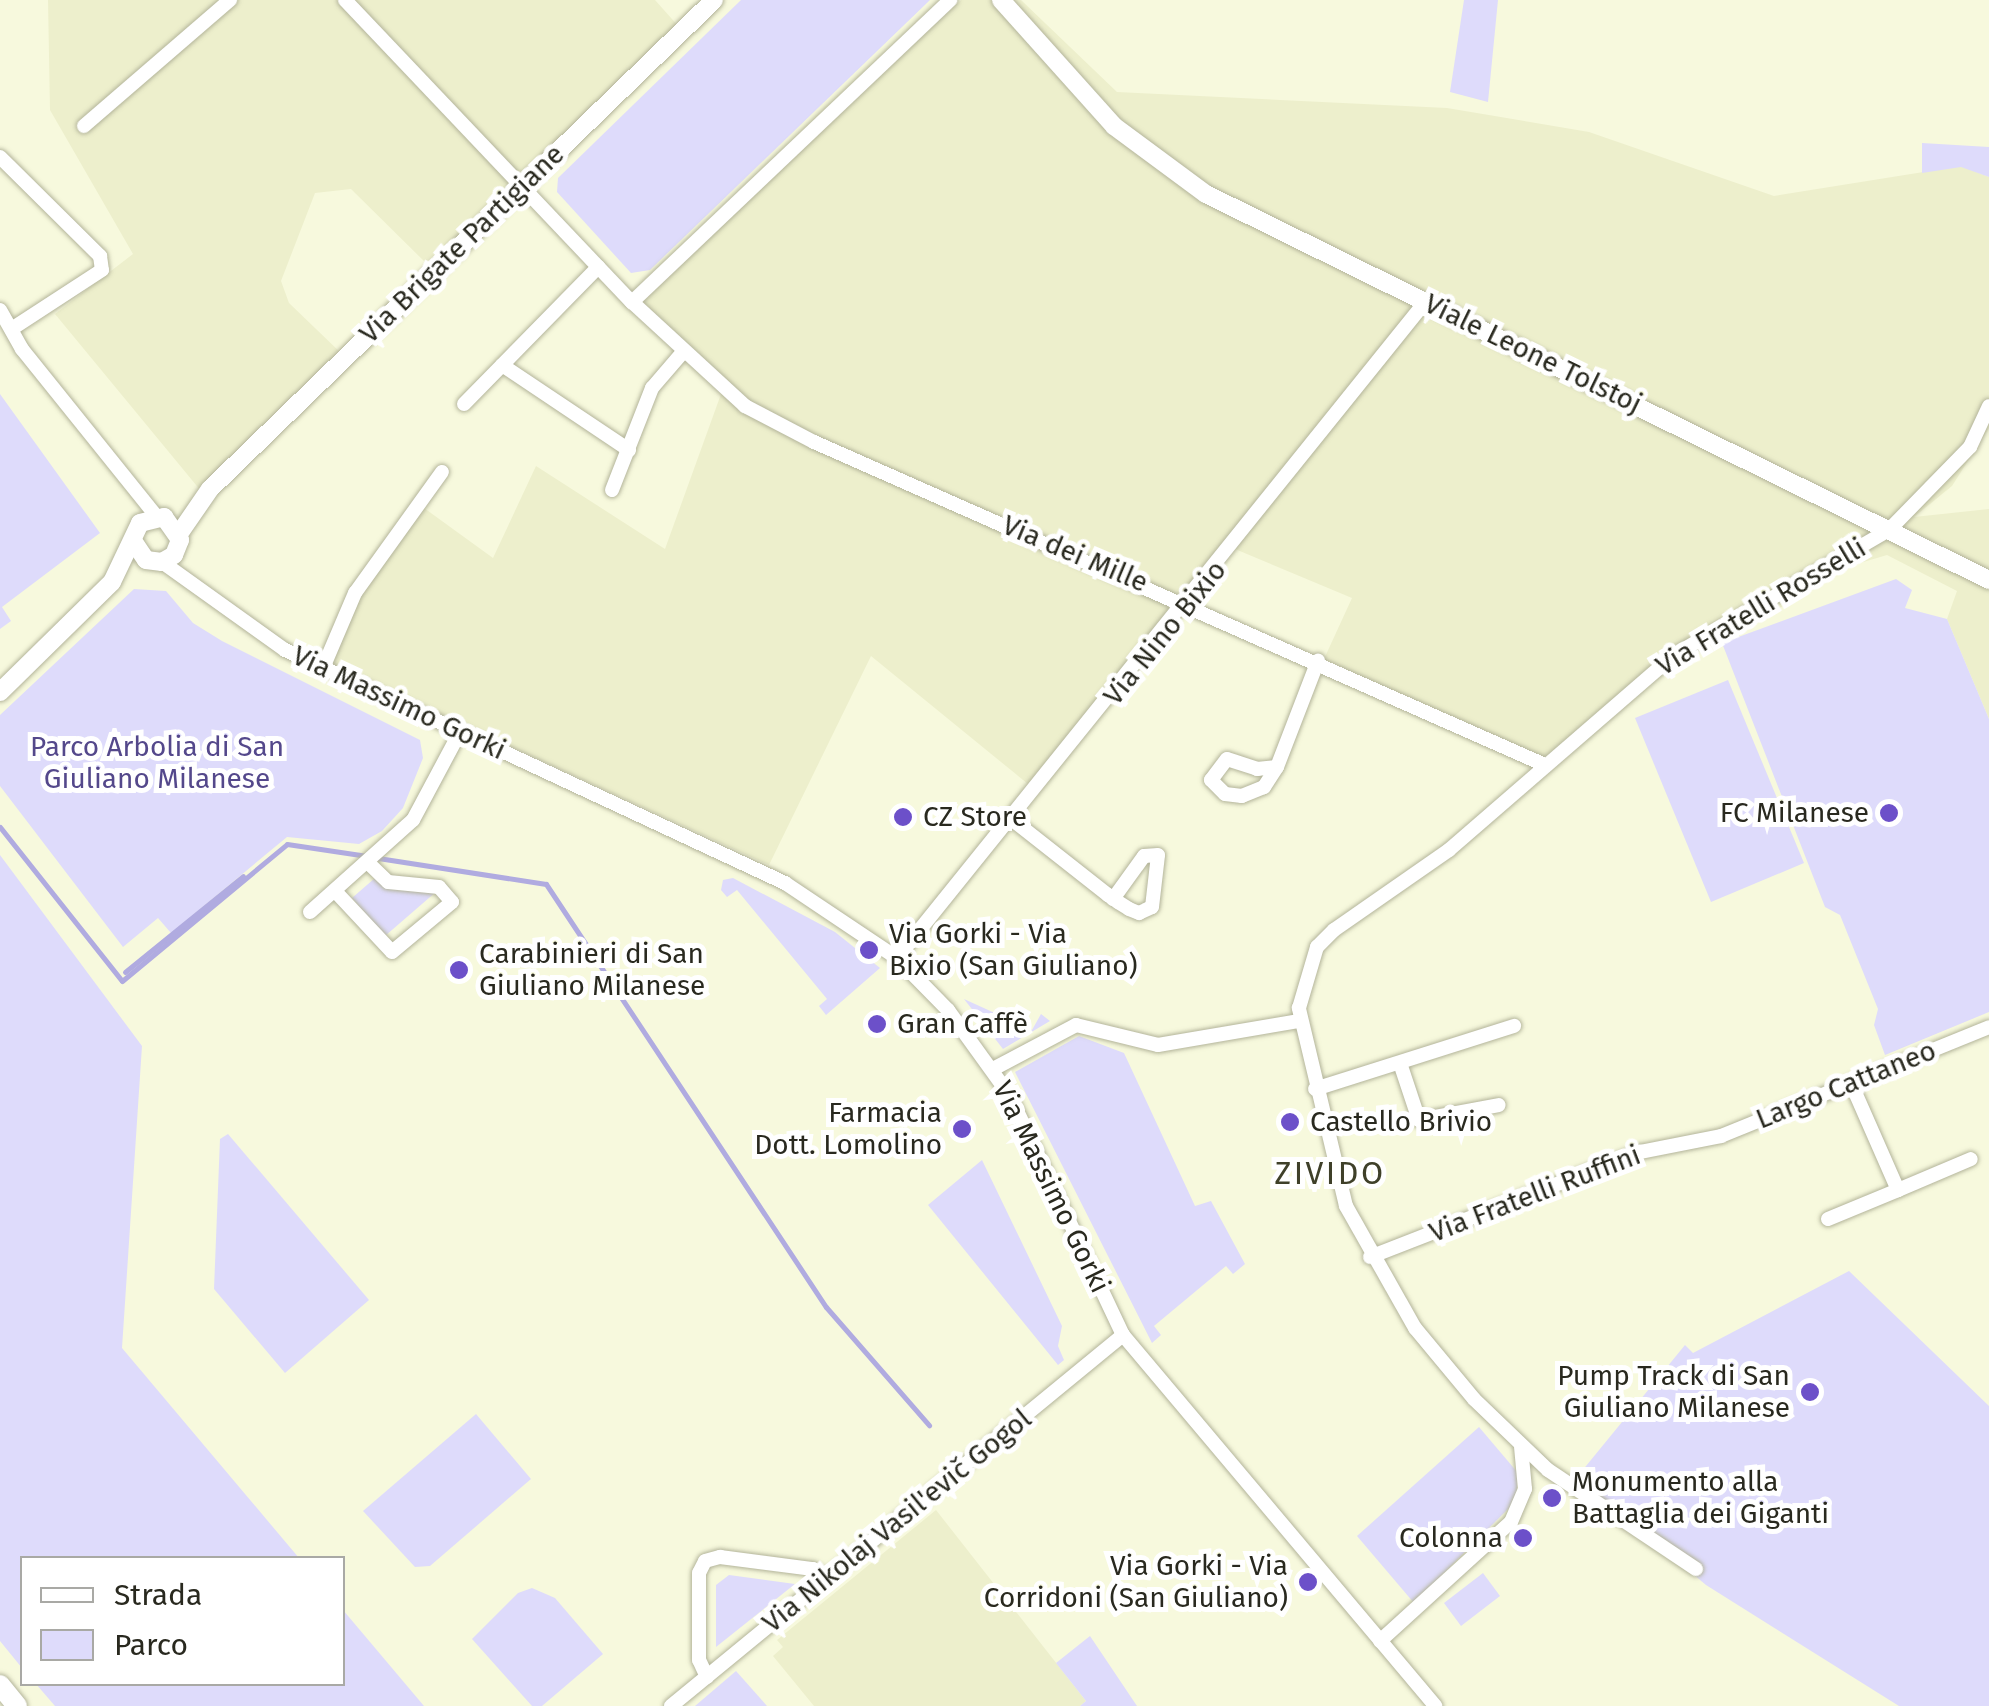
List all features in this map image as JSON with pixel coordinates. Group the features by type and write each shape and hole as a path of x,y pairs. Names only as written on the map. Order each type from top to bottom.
{"main road":[{"path":"0,1686 17,1706"}],"street":[{"path":"84,126 230,0"},
{"name":"Via dei Mille","path":"345,0 632,302 730,395 788,430 1190,603 1545,765"},
{"name":"Via Brigate Partigiane","path":"0,692 102,593 149,525 210,490 714,0"},
{"path":"632,302 950,0"},
{"name":"Viale Leone Tolstoj","path":"1002,0 1137,146 1206,194 1989,580"},
{"path":"0,157 100,256 102,270 12,328"},
{"path":"464,404 598,267"},
{"name":"Via Nino Bixio","path":"897,958 1014,821 1190,603 1426,302"},
{"path":"0,310 126,483 149,525 155,562"},
{"path":"612,490 652,388 683,352"},
{"path":"502,365 629,450"},
{"name":"Via Fratelli Rosselli","path":"1298,1021 1320,942 1442,856 1674,655 1888,530 1970,447 1989,406"},
{"path":"322,668 355,593 442,472"},
{"name":"Via Brigate Partigiane","path":"102,593 155,562 179,541 210,490"},
{"path":"149,525 179,541"},
{"name":"Via Massimo Gorki","path":"179,541 200,592"},
{"name":"Via Massimo Gorki","path":"155,562 260,635 322,668 786,884 897,958 993,1069 1123,1335 1435,1706"},
{"path":"1276,767 1318,661"},
{"path":"310,912 388,846 424,805 460,732"},
{"path":"1014,821 1113,898"},
{"path":"335,891 392,952 450,906 439,887 388,882 368,862"},
{"path":"993,1069 1076,1025 1158,1045 1298,1021 1344,1201 1370,1257 1436,1355 1521,1446 1564,1484 1696,1569"},
{"path":"1315,1089 1514,1026"},
{"name":"Largo Cattaneo","path":"1703,1142 1989,1027"},
{"path":"1400,1063 1411,1110 1422,1121 1498,1105"},
{"path":"1851,1083 1898,1190"},
{"name":"Via Fratelli Ruffini","path":"1370,1257 1636,1154 1703,1142"},
{"path":"1828,1219 1970,1159"},
{"name":"Via Nikolaj Vasil'evič Gogol","path":"672,1706 1123,1335"},
{"path":"1380,1641 1516,1515 1525,1489 1521,1446"},
{"path":"707,1677 699,1660 699,1573 705,1561 814,1570 827,1578"}],"shaded area":[{"path":"48,0 655,0 680,28 429,266 351,189 315,193 281,281 289,303 342,354 201,491 55,314 133,254 50,110"},
{"path":"961,0 1021,0 1117,92 1447,108 1589,132 1774,196 1961,166 1989,177 1989,428 1952,486 1914,517 1989,509 1989,719 1947,619 1957,591 1887,555 1850,566 1722,643 1716,634 1673,657 1550,765 1324,659 1352,598 1223,544 1028,784 871,656 769,865 332,664 359,597 424,508 493,558 536,466 665,549 725,383 641,302"},
{"path":"936,1510 1086,1701 1080,1706 814,1706 773,1656 783,1647 777,1640"}],"green space":[{"path":"741,0 930,0 650,270 631,273 557,192 558,178"},
{"path":"1464,0 1498,0 1488,102 1450,92"},
{"path":"1922,143 1989,147 1989,177 1961,167 1922,173"},
{"path":"0,394 100,533 2,607 11,621 0,629"},
{"name":"FC Milanese","path":"1896,579 1912,590 1905,608 1947,619 1989,719 1989,1012 1885,1055 1874,1025 1878,1009 1840,915 1825,907 1722,643"},
{"name":"Parco Arbolia di San Giuliano Milanese","path":"134,589 166,591 193,623 222,641 420,740 423,758 403,808 382,831 359,844 287,837 171,933 158,918 123,947 0,786 0,715"},
{"path":"1728,680 1804,863 1711,902 1635,718"},
{"path":"0,855 142,1046 122,1348 297,1556 20,1556 20,1666 0,1641"},
{"path":"375,878 397,890 437,891 385,936 352,898"},
{"path":"733,878 835,932 880,968 826,1015 819,1006 827,999 737,890 727,897 721,890 723,880"},
{"path":"964,999 1032,1030 1041,1014 1050,1021 1003,1049"},
{"path":"1079,1036 1124,1053 1195,1206 1211,1201 1245,1264 1233,1274 1226,1266 1154,1326 1161,1335 1152,1343 1015,1072"},
{"path":"228,1134 369,1300 285,1373 214,1289 220,1139"},
{"path":"982,1160 1062,1326 1058,1346 1064,1360 1058,1365 928,1205"},
{"path":"1849,1271 1989,1406 1989,1706 1899,1706 1706,1585 1577,1477 1685,1345 1693,1353"},
{"path":"476,1414 531,1479 430,1566 415,1567 363,1511"},
{"path":"1479,1427 1518,1473 1516,1501 1414,1603 1357,1536"},
{"path":"1483,1573 1500,1596 1461,1626 1444,1603"},
{"path":"729,1575 795,1584 716,1647 716,1585"},
{"path":"532,1588 555,1598 603,1654 542,1706 532,1706 472,1639 518,1593"},
{"path":"345,1612 424,1706 55,1706 38,1686 345,1686"},
{"path":"1090,1636 1137,1706 1080,1706 1086,1701 1056,1663"},
{"path":"736,1671 767,1706 695,1706"}],"waterway":[{"path":"0,827 122,981 287,844 367,856"},
{"path":"378,858 546,884 826,1307 929,1425"},
{"path":"125,972 243,876"}],"place":[{"name":"FC Milanese","path":"1889,813"},
{"name":"CZ Store","path":"903,817"},
{"name":"Via Gorki - Via Bixio (San Giuliano)","path":"869,950"},
{"name":"Carabinieri di San Giuliano Milanese","path":"459,970"},
{"name":"Gran Caffè","path":"877,1024"},
{"name":"Castello Brivio","path":"1290,1122"},
{"name":"Farmacia Dott. Lomolino","path":"962,1129"},
{"name":"Pump Track di San Giuliano Milanese","path":"1810,1392"},
{"name":"Monumento alla Battaglia dei Giganti","path":"1552,1498"},
{"name":"Colonna","path":"1523,1538"},
{"name":"Via Gorki - Via Corridoni (San Giuliano)","path":"1308,1582"}],"district":[{"name":"ZIVIDO","path":"1330,1173"}]}
